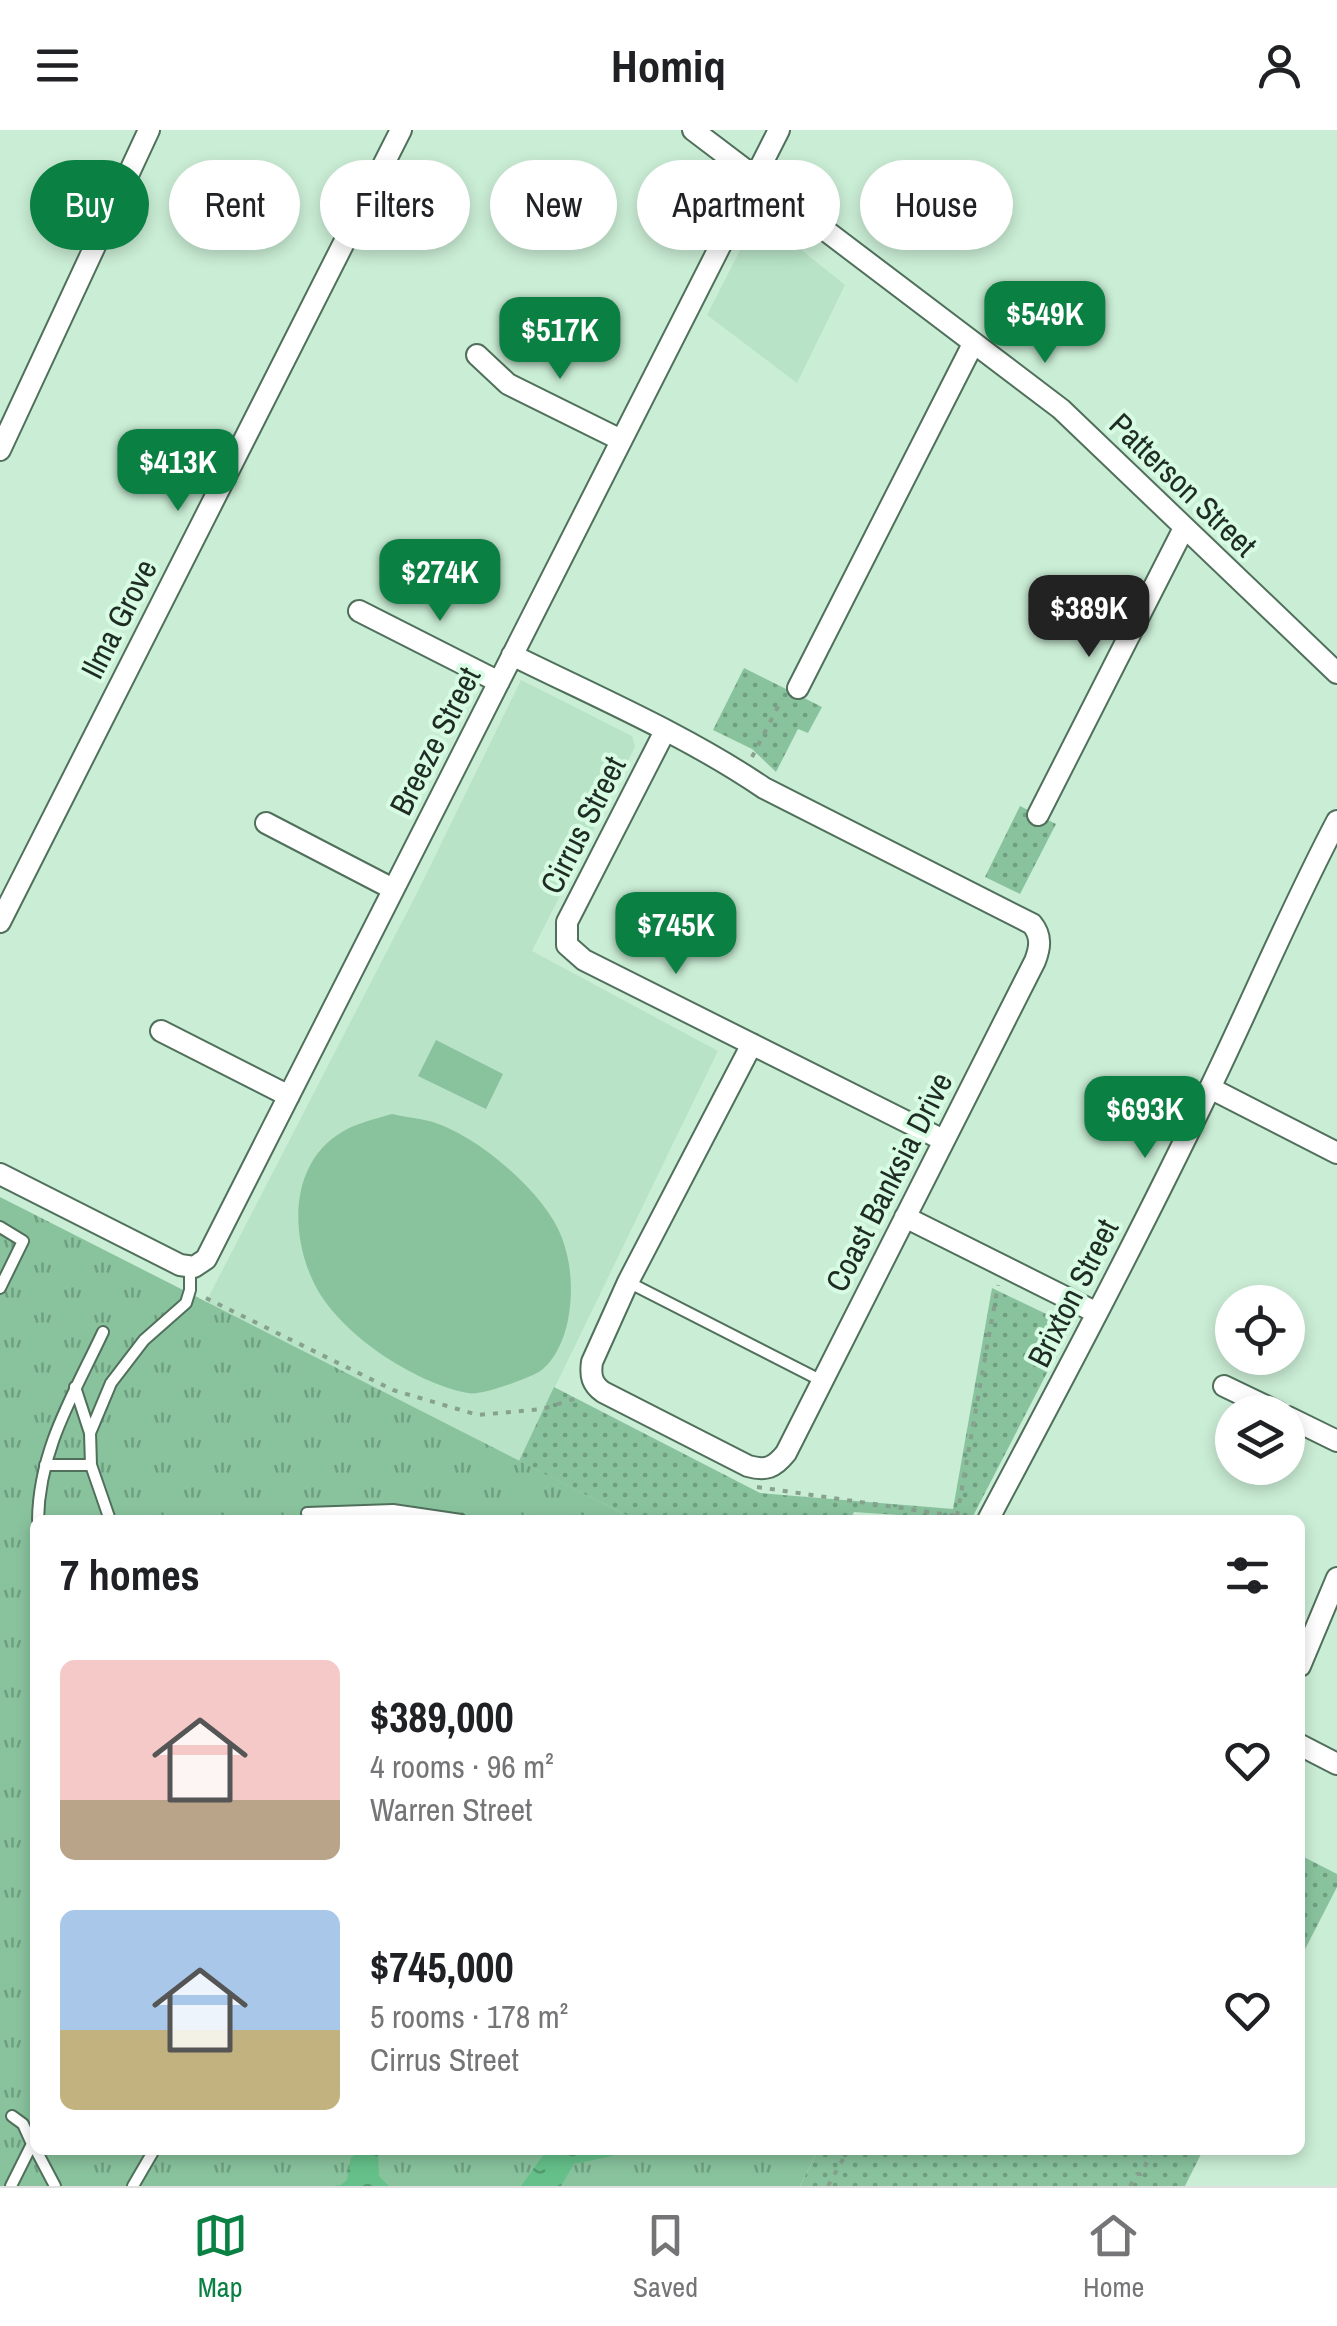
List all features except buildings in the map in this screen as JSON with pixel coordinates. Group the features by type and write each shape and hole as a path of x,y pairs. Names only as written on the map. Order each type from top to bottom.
{"street":[{"path":"0,450 148,130"},
{"name":"Ilma Grove","path":"0,922 402,130"},
{"name":"Patterson Street","path":"693,130 733,160"},
{"name":"Breeze Street","path":"764,160 779,130"},
{"name":"Patterson Street","path":"840,242 1061,409 1337,674"},
{"name":"Breeze Street","path":"192,1267 206,1258 718,250"},
{"path":"798,688 973,344"},
{"path":"477,355 508,384 621,440"},
{"path":"1038,815 1184,528"},
{"path":"359,610 500,682"},
{"name":"Coast Banksia Drive","path":"512,655 665,730 741,771 764,788 1036,928 1040,941 1035,961 786,1453 772,1468 764,1470 748,1466 619,1400 596,1387 590,1373 628,1282 752,1044"},
{"name":"Cirrus Street","path":"665,730 567,922 567,945 584,960 943,1140"},
{"name":"Brixton Street","path":"991,1515 1098,1313 1337,821"},
{"path":"266,823 393,888"},
{"path":"161,1030 289,1096"},
{"path":"1210,1088 1337,1153"},
{"path":"0,1174 180,1265 192,1267"},
{"path":"905,1216 1098,1313"},
{"path":"1224,1386 1243,1395"},
{"path":"1305,1426 1337,1442"},
{"path":"1305,1654 1337,1578"},
{"path":"1305,1748 1337,1764"}],"lane":[{"path":"0,1227 23,1241 4,1271 0,1288"},
{"path":"90,1433 111,1383 144,1340 186,1302 192,1267"},
{"path":"628,1282 822,1381"},
{"path":"39,1515 45,1465 56,1429 103,1332"},
{"path":"75,1386 90,1433 92,1465 108,1515"},
{"path":"45,1465 92,1465"},
{"path":"307,1513 393,1510 427,1515"},
{"path":"12,2116 22,2124 30,2140"},
{"path":"11,2186 30,2155"},
{"path":"37,2155 51,2184"},
{"path":"133,2186 151,2155"}],"path":[{"path":"741,771 784,694 798,688"},
{"path":"958,1515 998,1287 996,1262"},
{"path":"206,1298 392,1390 478,1415 542,1409 582,1396"},
{"path":"746,1482 762,1490 950,1515"},
{"path":"828,2186 845,2155"},
{"path":"1130,2186 1151,2155"}],"shaded area":[{"path":"740,250 802,250 845,285 797,383 707,315"},
{"path":"521,680 632,736 635,747 532,951 718,1051 519,1461 206,1302 418,891"}],"green space":[{"path":"744,668 822,707 808,733 798,729 776,772 752,749 713,730"},
{"path":"1020,806 1056,824 1020,894 985,877"},
{"path":"436,1040 503,1074 486,1109 418,1076"},
{"path":"392,1114 447,1128 487,1151 525,1184 554,1221 568,1258 571,1300 560,1344 552,1359 533,1375 468,1393 424,1378 401,1367 358,1336 339,1319 313,1281 298,1220 299,1200 312,1161 342,1132"},
{"path":"0,1197 626,1515 30,1515 30,2155 816,2155 800,2186 0,2186"},
{"path":"992,1288 1063,1322 1068,1332 974,1515 626,1515 519,1461 554,1387 760,1493 953,1509"},
{"path":"1305,1858 1337,1874 1337,1887 1305,1949"},
{"path":"816,2155 1200,2155 1185,2186 800,2186"}],"water":[{"path":"378,2155 379,2176 389,2186 332,2186 347,2180 351,2157"},
{"path":"543,2155 613,2155 574,2164 561,2186 521,2186"}]}
